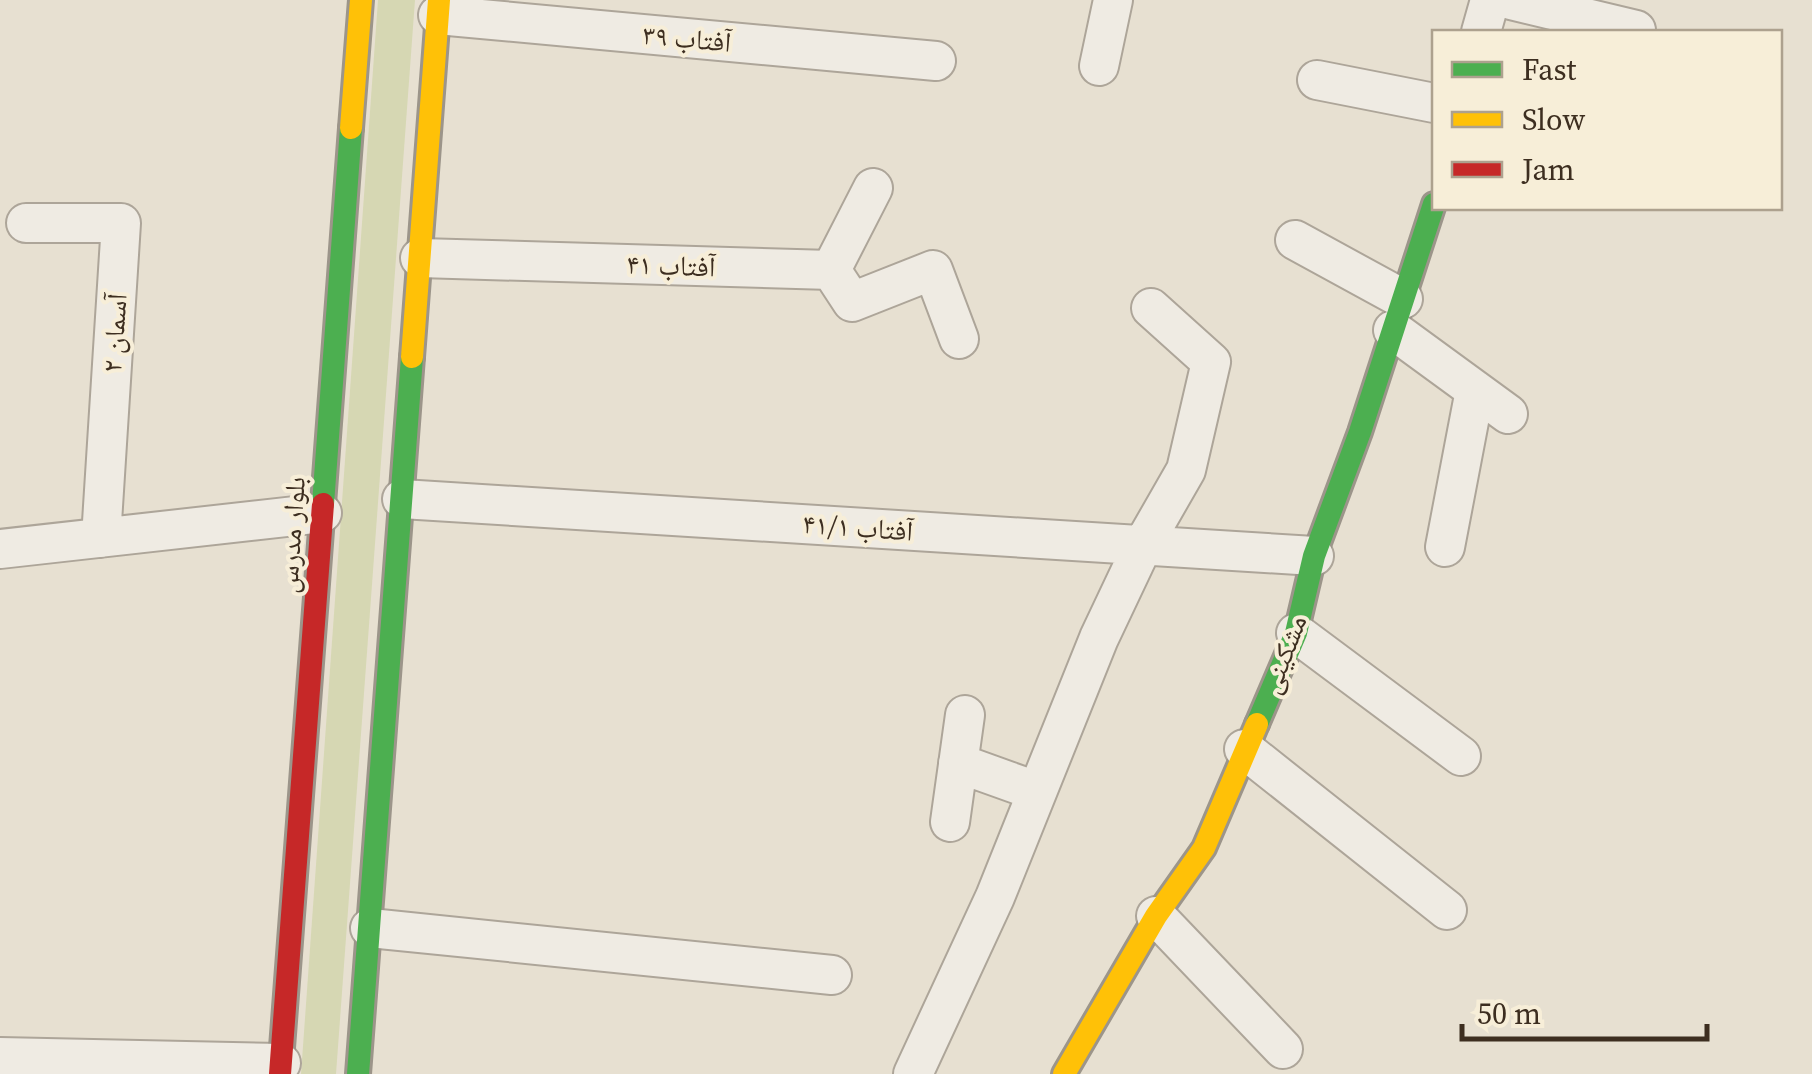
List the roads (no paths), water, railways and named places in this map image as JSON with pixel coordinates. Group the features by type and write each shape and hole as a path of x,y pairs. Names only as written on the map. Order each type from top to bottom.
{"main road":[{"name":"بلوار مدرس","path":"280,1068 361,0"},
{"path":"358,1074 438,8"},
{"name":"مشکینی","path":"1064,1074 1156,916 1204,848 1296,633 1314,556 1432,210"}],"street":[{"path":"1099,66 1113,0"},
{"path":"1482,30 1490,0"},
{"path":"1511,0 1636,30"},
{"name":"آفتاب ۳۹","path":"438,8 936,61"},
{"path":"1317,80 1432,103"},
{"path":"873,188 831,270 852,302 934,270 958,338"},
{"name":"آسمان ۲","path":"26,223 121,223 101,538"},
{"path":"1295,240 1398,315 1475,390 1508,414"},
{"name":"آفتاب ۴۱","path":"420,258 831,270"},
{"path":"913,1074 996,897 1036,791 1143,545 1186,470 1211,362 1151,308"},
{"path":"1444,547 1475,390"},
{"name":"آفتاب ۴١/١","path":"402,499 1314,556"},
{"path":"0,549 322,513"},
{"path":"1296,633 1461,756"},
{"path":"950,822 965,715"},
{"path":"1244,749 1447,910"},
{"path":"958,764 1036,791"},
{"path":"1156,916 1283,1049"},
{"path":"370,928 832,975"},
{"path":"0,1057 280,1068"}]}
